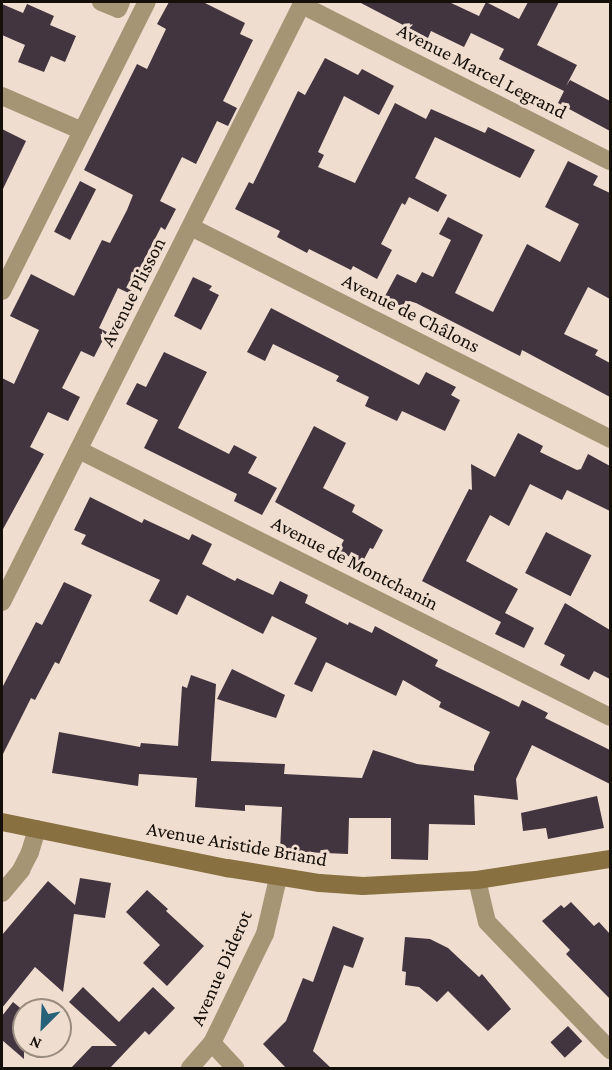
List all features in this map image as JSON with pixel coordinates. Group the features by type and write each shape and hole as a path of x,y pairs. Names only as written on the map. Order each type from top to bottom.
{"street":[{"path":"101,2 118,9 121,2"},
{"path":"2,291 147,2"},
{"name":"Avenue Marcel Legrand","path":"302,3 610,161"},
{"name":"Avenue Plisson","path":"2,602 302,3"},
{"path":"2,96 81,131"},
{"name":"Avenue de Châlons","path":"191,227 610,439"},
{"name":"Avenue de Montchanin","path":"78,450 610,717"},
{"name":"Avenue Aristide Briand","path":"2,822 278,878 363,885 477,880 610,859"},
{"path":"2,893 21,870 30,852 36,829"},
{"name":"Avenue Diderot","path":"190,1068 212,1043 265,934 278,878"},
{"path":"477,880 487,922 610,1050"},
{"path":"212,1043 235,1068"}],"building":[{"path":"169,2 203,2 245,23 240,34 253,40 223,101 237,108 228,126 217,121 196,164 182,157 160,201 176,209 165,230 161,227 140,268 145,271 133,295 118,288 99,328 107,332 94,357 81,351 62,388 80,397 68,421 48,412 30,447 44,454 2,531 2,378 14,384 39,330 10,316 31,274 74,296 102,240 110,243 127,210 133,195 84,170 137,64 147,69 166,29 157,24"},
{"path":"359,2 449,2 479,16 486,2 519,19 528,2 559,2 537,45 577,65 566,86 570,80 610,101 610,131 558,103 564,91 499,59 504,49 471,33 464,47 431,31 428,38"},
{"path":"2,4 23,13 27,4 54,16 50,25 76,36 65,62 51,56 44,72 18,62 25,45 2,35"},
{"path":"325,58 358,75 362,69 394,86 379,115 344,96 318,152 324,155 318,167 355,183 395,103 426,119 431,109 485,133 488,127 535,150 520,178 435,137 415,178 447,195 438,212 409,197 405,205 402,203 381,244 392,250 377,279 353,266 351,270 309,249 307,253 277,237 280,231 235,209 249,182 253,184 298,91 305,95"},
{"path":"2,129 26,141 2,191"},
{"path":"568,161 598,176 593,185 610,193 610,299 588,287 564,334 598,350 595,355 610,363 610,397 522,350 520,356 416,303 409,301 404,309 384,298 397,274 416,283 422,272 433,277 451,240 439,234 448,217 483,235 455,293 493,312 527,244 560,262 579,224 545,207"},
{"path":"80,181 96,189 70,240 54,232"},
{"path":"193,277 212,286 209,290 219,295 201,330 174,316"},
{"path":"271,308 419,385 426,372 456,387 451,395 460,400 445,431 402,411 397,421 365,406 369,397 336,381 339,376 273,344 265,361 247,352"},
{"path":"164,352 207,372 178,428 229,454 234,445 257,457 248,473 277,488 262,515 234,501 237,494 144,448 158,420 126,404 137,383 146,387"},
{"path":"314,426 346,443 323,488 355,505 352,512 383,530 362,563 338,551 344,540 275,502"},
{"path":"518,433 543,446 540,452 577,470 581,469 588,454 610,466 610,511 567,490 562,500 530,484 509,526 490,515 466,561 518,589 505,613 534,628 524,648 495,634 501,622 422,581 469,489 472,490 471,464 495,477"},
{"path":"90,497 142,523 144,519 189,540 192,534 212,544 202,564 235,581 237,578 273,595 280,581 308,595 305,603 348,625 349,622 372,633 375,626 438,660 435,666 519,707 522,700 548,713 545,718 610,750 610,784 532,745 516,779 518,800 474,795 475,825 429,824 428,860 391,859 391,818 349,818 348,854 280,851 282,807 245,805 245,811 195,807 197,778 139,774 138,786 52,773 59,732 140,747 141,743 178,746 182,686 187,688 191,675 216,684 211,761 285,764 284,774 362,778 373,750 417,764 474,771 474,766 490,732 439,707 441,702 403,680 396,696 326,662 312,692 294,684 317,638 272,616 263,634 187,595 177,615 149,601 160,580 81,544 86,535 74,530"},
{"path":"546,532 591,555 571,596 525,573"},
{"path":"64,582 92,595 59,664 55,662 35,700 31,698 2,756 2,688 36,622 42,625"},
{"path":"565,603 610,630 610,679 594,671 589,680 560,665 565,655 544,644"},
{"path":"232,669 285,695 276,718 217,699"},
{"path":"597,796 604,828 548,839 546,828 523,831 521,813"},
{"path":"80,878 111,883 105,918 74,914 63,992 35,967 2,1008 2,935 48,881 75,905"},
{"path":"147,890 204,946 167,986 143,963 160,945 126,912"},
{"path":"571,902 594,926 599,922 610,934 610,999 566,954 570,950 542,921 561,905 564,908"},
{"path":"333,926 364,938 353,968 344,965 313,1051 331,1068 286,1068 263,1044 286,1021 303,978 313,982"},
{"path":"405,937 430,939 448,948 479,977 482,974 511,1009 488,1031 448,991 437,1002 419,987 405,985 406,972 402,971"},
{"path":"83,987 119,1022 153,987 175,1008 149,1035 145,1031 110,1068 71,1068 92,1046 117,1046 72,1005 72,999"},
{"path":"12,1003 12,1049 2,1040 2,1016"},
{"path":"568,1026 582,1041 565,1058 550,1042"}]}
